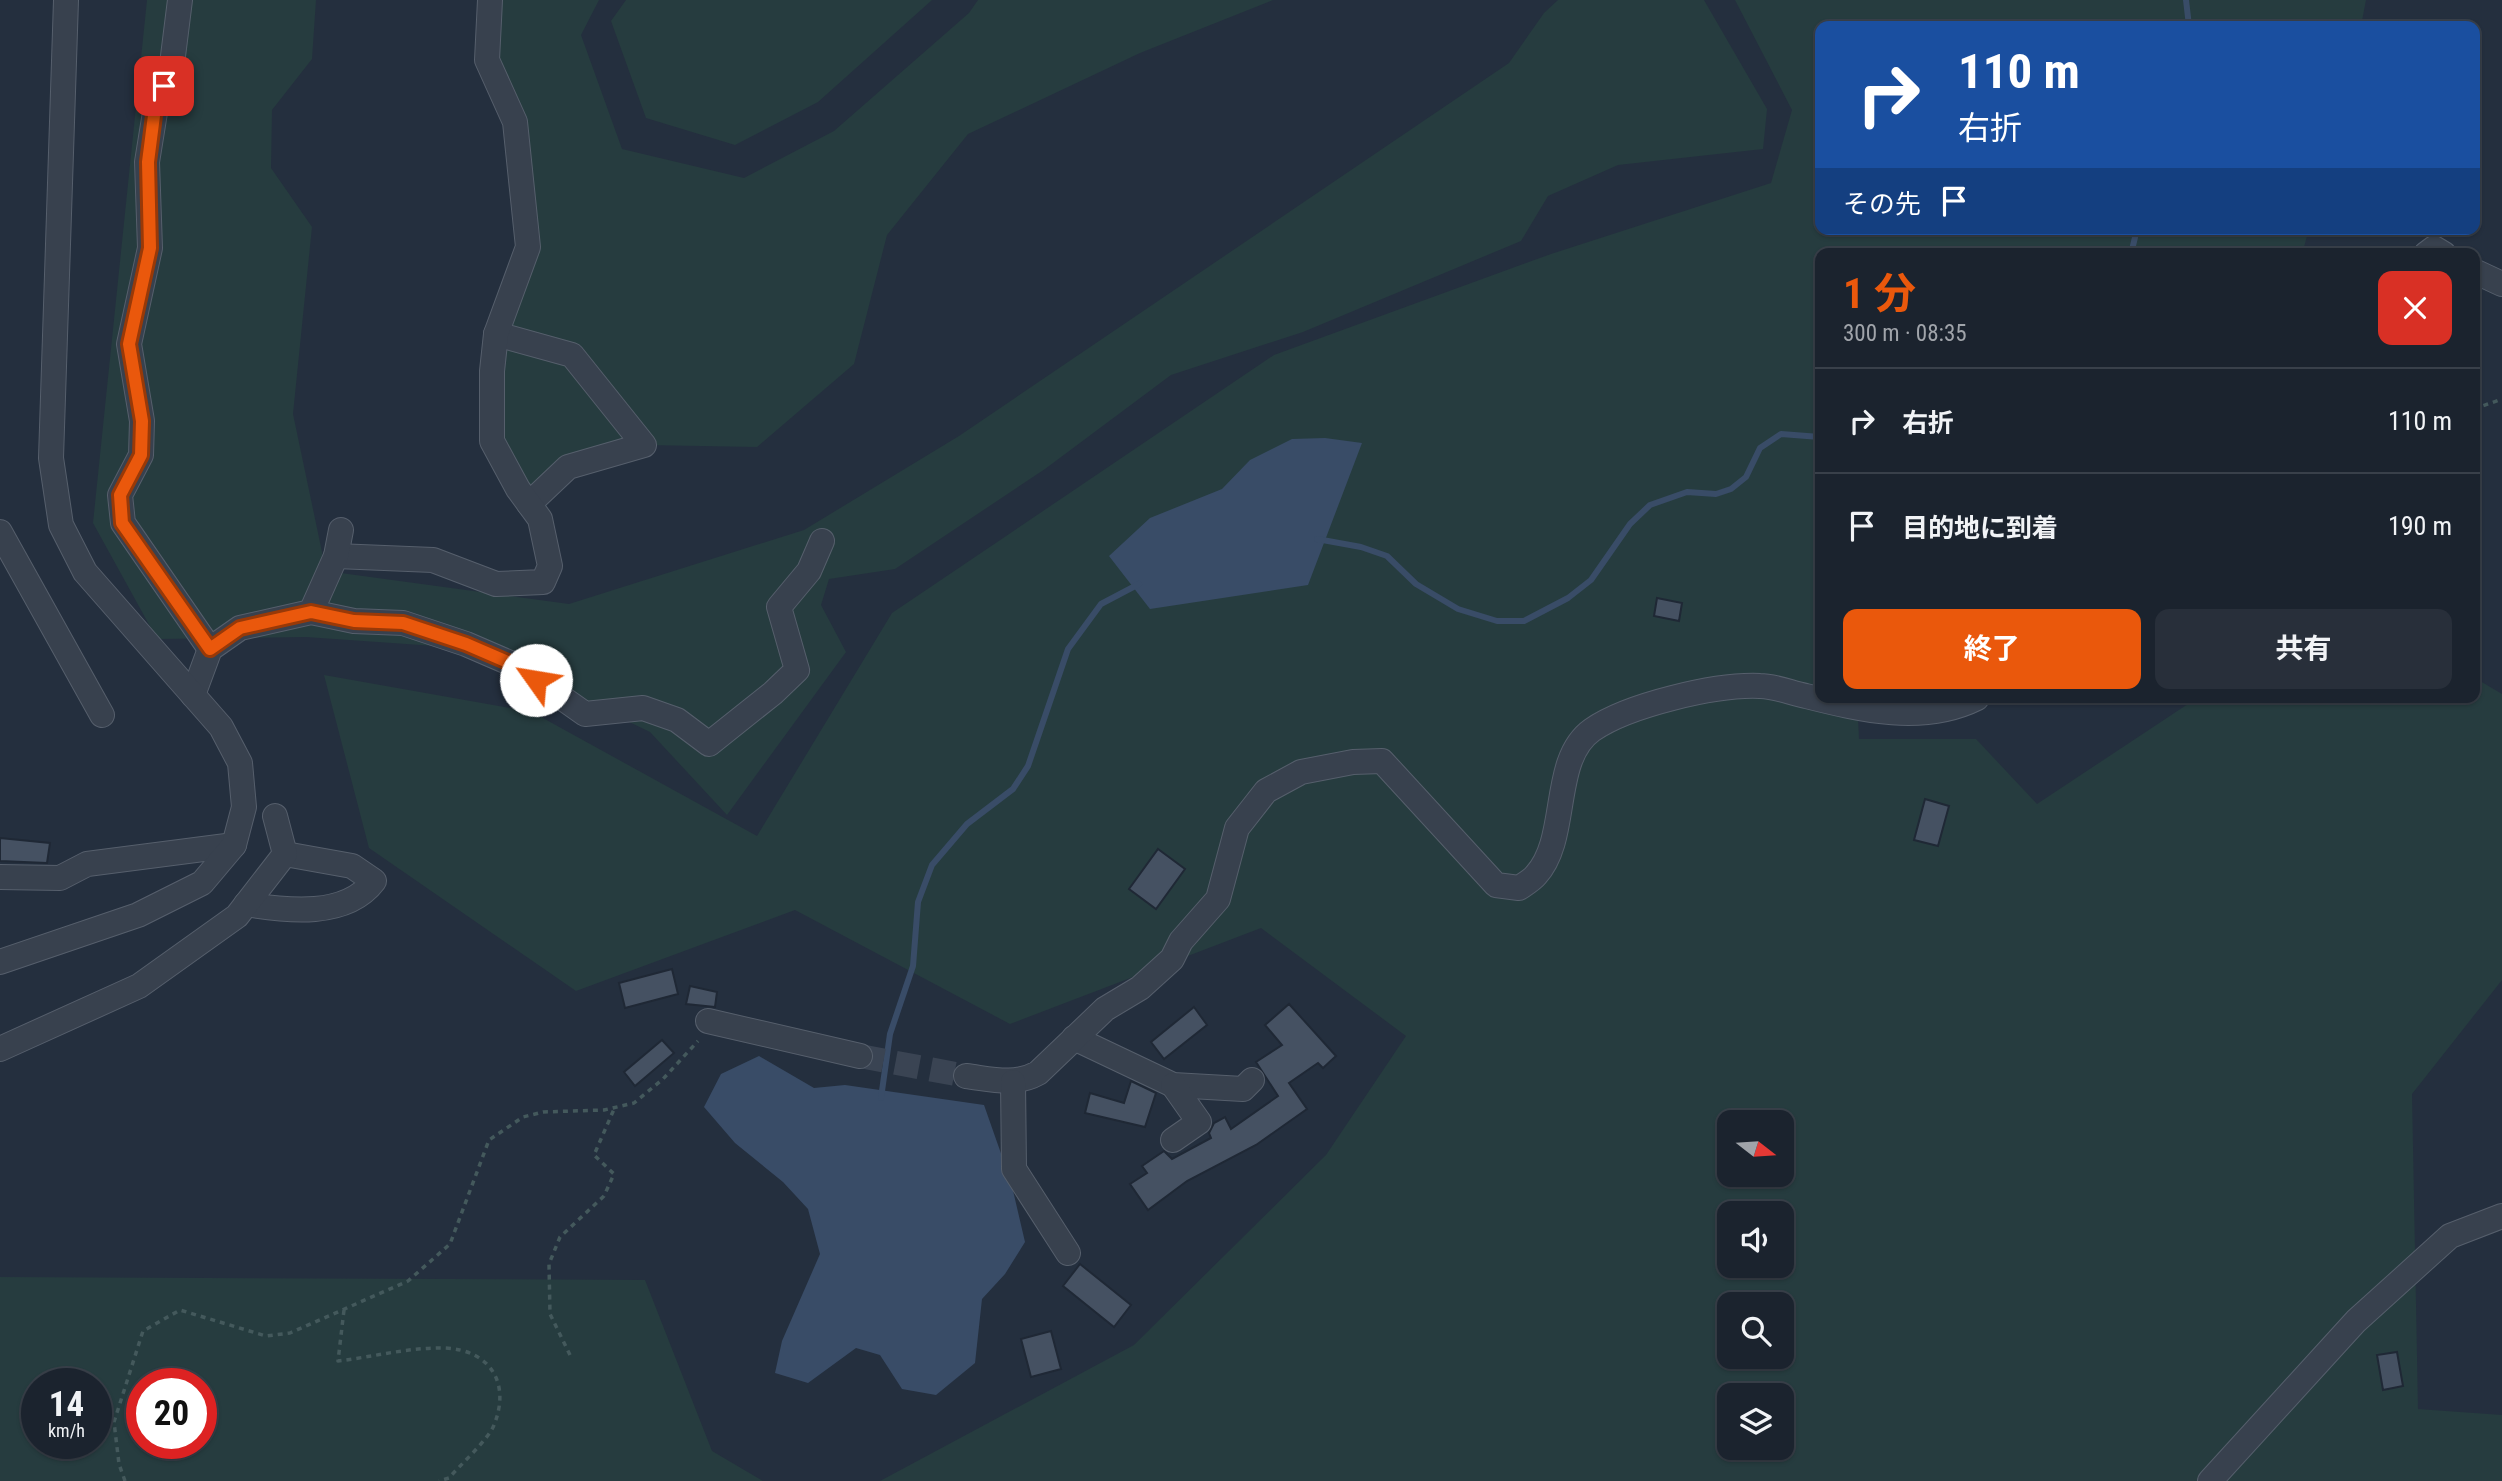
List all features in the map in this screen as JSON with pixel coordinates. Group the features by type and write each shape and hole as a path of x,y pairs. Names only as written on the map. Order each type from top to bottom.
{"street":[{"path":"0,962 138,915 202,883 234,845 244,807 240,763 221,727 85,572 61,525 51,458 66,0"},
{"path":"180,0 171,72 156,100 148,162 150,248 129,344 142,421 141,455 120,495 122,523 210,649"},
{"path":"336,556 433,560 496,584 543,582 550,566 540,519 492,441 492,371 496,334 527,247 515,122 487,60 490,0"},
{"path":"2480,274 2502,284"},
{"path":"496,334 572,355 644,445 568,467 529,504"},
{"path":"311,612 336,556 341,530"},
{"path":"0,532 102,715"},
{"path":"193,695 210,649 240,628 311,612 354,621 403,623 466,644 517,666 585,715 643,708 677,720 709,744 774,693 797,670 779,607 809,571 821,541"},
{"path":"966,1076 1013,1082 1038,1073 1105,1009 1140,988 1172,959 1181,941 1218,900 1237,828 1266,791 1301,772 1353,762 1382,761 1496,885 1519,888 1536,875 1548,856 1574,747 1592,730 1631,712 1712,688 1761,685 1815,698"},
{"path":"1836,703 1898,713 1944,711 1965,703"},
{"path":"275,816 285,854"},
{"path":"0,877 60,878 87,864 234,845"},
{"path":"0,1049 139,986 237,916 285,854"},
{"path":"246,904 292,912 344,903 364,895 374,881 352,866 285,854"},
{"path":"709,1021 860,1056"},
{"path":"1074,1038 1173,1085 1243,1089 1252,1080"},
{"path":"1013,1082 1014,1169 1068,1253"},
{"path":"1173,1085 1199,1122 1173,1140"},
{"path":"2210,1481 2367,1311 2450,1236 2502,1216"}],"path":[{"path":"2480,407 2502,399"},
{"path":"125,1481 119,1464 114,1422 143,1331 180,1310 266,1336 290,1334 408,1281 450,1244 489,1140 523,1117 543,1112 615,1107 634,1103 694,1048 709,1021"},
{"path":"570,1355 550,1314 549,1264 560,1237 604,1196 614,1174 594,1154 615,1107"},
{"path":"344,1310 338,1361 445,1348 479,1355 494,1369 499,1394 494,1427 449,1478 439,1481"}],"green space":[{"path":"147,0 316,0 312,59 272,110 271,168 312,227 293,414 326,571 569,604 804,530 959,436 1509,63 1544,13 1558,0 1704,0 1767,109 1763,149 1618,165 1548,196 1521,241 1303,332 1171,375 1045,469 895,569 829,579 821,605 846,652 727,815 650,732 478,649 306,637 157,639 93,523"},
{"path":"490,0 599,0 581,35 622,149 744,178 834,131 969,13 978,0 1273,0 1140,53 968,134 887,235 854,364 757,447 644,445 568,467 529,504 492,441 492,371 528,247 515,122 487,60"},
{"path":"626,0 932,0 818,102 735,145 646,118 611,21"},
{"path":"1735,0 2366,0 2362,21 1815,21 1815,235 2307,235 2304,248 1815,248 1815,703 1857,703 1859,739 1976,739 2037,804 2189,703 2480,703 2480,681 2502,694 2502,980 2412,1094 2418,1409 2502,1415 2502,1481 880,1481 1134,1345 1326,1155 1406,1036 1261,928 1010,1024 795,910 576,991 369,848 324,675 532,712 757,836 892,613 1274,355 1551,254 1771,183 1792,110"},
{"path":"0,1277 645,1280 712,1451 763,1481 0,1481"}],"water":[{"path":"1325,438 1362,443 1308,585 1150,609 1109,556 1150,518 1222,489 1250,460 1292,439"},
{"path":"759,1056 814,1088 845,1085 984,1105 1011,1182 1025,1242 1005,1274 982,1299 975,1363 936,1395 902,1389 880,1355 856,1348 808,1383 775,1373 782,1341 820,1254 808,1209 783,1182 735,1143 704,1107 721,1074"}],"building":[{"path":"1657,598 1682,603 1679,621 1654,616"},
{"path":"1925,799 1949,806 1938,846 1914,840"},
{"path":"0,838 50,843 47,863 0,861"},
{"path":"1158,849 1185,869 1156,909 1129,889"},
{"path":"672,969 678,994 625,1008 619,983"},
{"path":"690,986 717,992 715,1007 686,1004"},
{"path":"1289,1004 1336,1056 1323,1068 1318,1063 1289,1083 1307,1109 1256,1145 1187,1181 1148,1210 1130,1184 1147,1173 1142,1166 1164,1151 1172,1159 1211,1138 1209,1133 1214,1123 1225,1117 1231,1129 1278,1096 1256,1062 1282,1045 1265,1025"},
{"path":"1194,1007 1207,1025 1164,1059 1151,1042"},
{"path":"662,1040 674,1053 635,1086 624,1072"},
{"path":"1131,1081 1156,1093 1145,1127 1085,1113 1090,1093 1124,1103"},
{"path":"1080,1264 1131,1305 1114,1327 1063,1286"},
{"path":"1051,1331 1061,1369 1031,1377 1021,1339"},
{"path":"2397,1352 2403,1386 2383,1390 2377,1355"}],"waterway":[{"path":"2186,0 2188,21"},
{"path":"2132,248 2136,235"},
{"path":"1317,539 1361,547 1387,556 1416,584 1458,609 1497,621 1524,621 1568,598 1591,580 1630,524 1650,505 1687,492 1716,494 1731,489 1746,477 1760,448 1781,434 1815,437"},
{"path":"881,1098 890,1034 913,966 918,902 932,865 967,824 1013,789 1028,766 1068,649 1101,604 1139,584"}],"tunnel":[{"path":"860,1056 966,1076"}],"route":[{"path":"164,86 156,100 148,162 150,248 129,344 142,421 141,455 120,495 122,523 184,616 210,649 240,628 311,612 354,621 403,623 466,644 517,666 536,680"}]}
